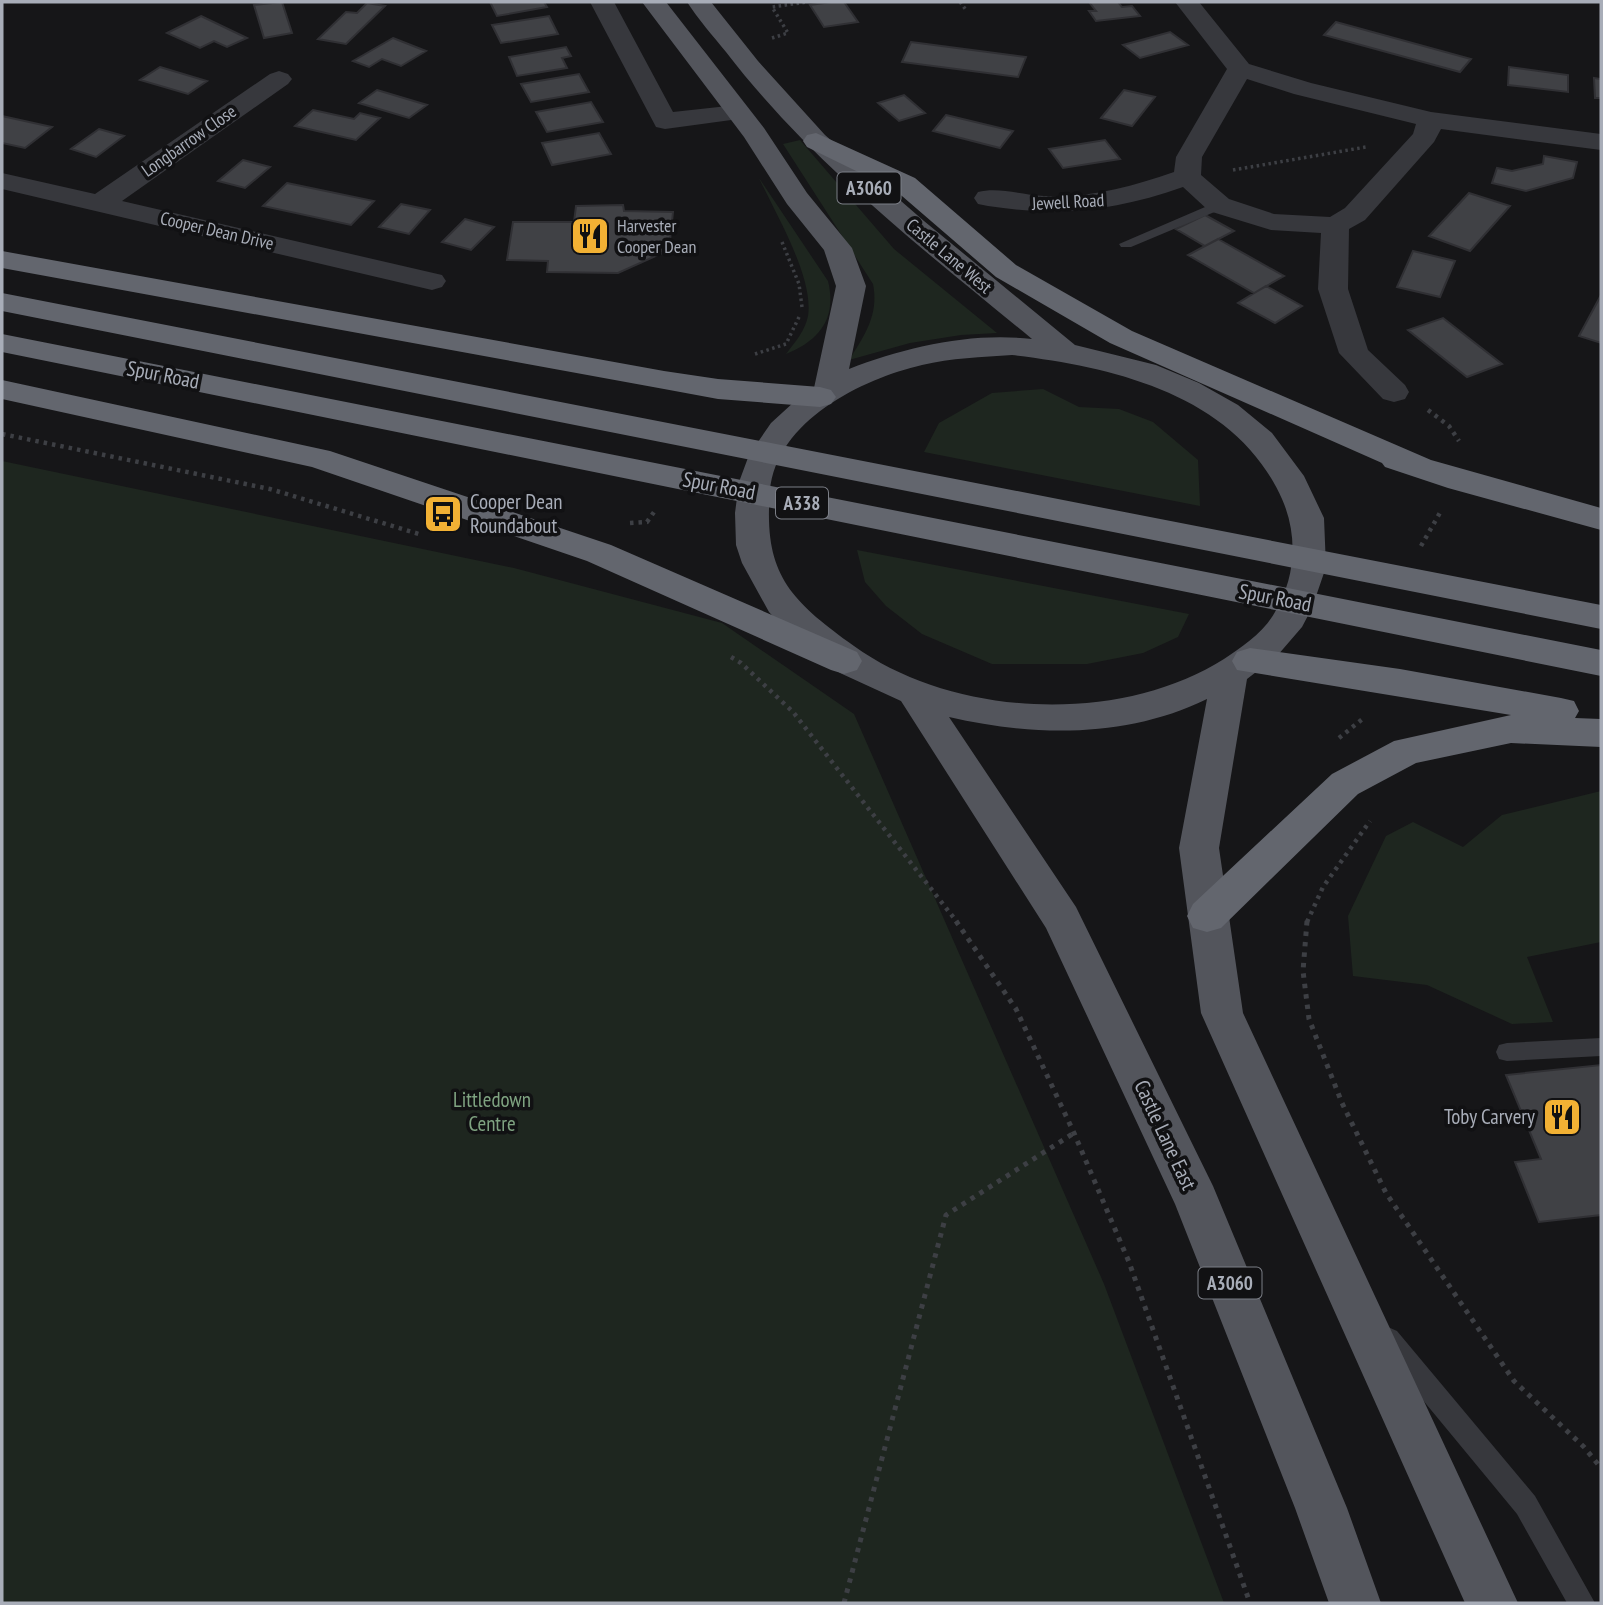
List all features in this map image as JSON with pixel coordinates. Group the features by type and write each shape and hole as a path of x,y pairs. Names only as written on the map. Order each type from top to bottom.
{"highway":[{"path":"816,141 905,184 1006,271 1121,337 1419,467"},
{"path":"2,259 718,389 825,394"},
{"name":"Spur Road","path":"2,302 1601,617"},
{"name":"Spur Road","path":"2,343 1601,663"},
{"path":"2,390 319,458 599,553 844,661"},
{"path":"1205,397 1460,481 1601,519"},
{"path":"1240,667 1377,679 1601,719"},
{"path":"1207,916 1345,785 1407,751 1511,729 1601,733"}],"main road":[{"name":"A3060","path":"654,2 755,134 797,198 838,248 851,286 825,394"},
{"name":"Castle Lane West","path":"699,2 750,66 816,141 914,227 1063,350"},
{"path":"999,347 1063,350 1137,367 1205,397 1254,432 1289,475 1308,522 1309,571 1290,619 1240,667 1163,704 1083,718 998,715 916,696 844,661 785,610 754,551 751,493 766,450 784,427 825,394 869,372 913,357 961,349 999,347"},
{"path":"1240,667 1199,848 1222,1013 1492,1603"},
{"name":"Castle Lane East","path":"916,696 1062,919 1197,1202 1321,1508 1356,1603"}],"street":[{"path":"602,2 665,121 737,113"},
{"path":"1186,2 1240,69 1428,128 1601,142"},
{"path":"1240,69 1189,157 1187,177 1219,205 1271,222 1335,226 1355,214 1428,128"},
{"name":"Longbarrow Close","path":"99,204 279,79"},
{"name":"Jewell Road","path":"989,198 1034,206 1095,204 1143,193 1187,177"},
{"name":"Cooper Dean Drive","path":"2,181 432,281"},
{"path":"1335,226 1333,289 1354,353 1394,392"}],"lane":[{"path":"1126,244 1219,205"},
{"path":"1507,1052 1601,1047"},
{"path":"1352,1295 1526,1505 1582,1603"}],"path":[{"path":"769,39 788,33 772,7 807,2"},
{"path":"960,2 966,10"},
{"path":"1187,177 1428,128"},
{"path":"747,356 786,344 800,317 802,304 799,284 781,239"},
{"path":"1394,392 1408,396 1449,426 1460,442 1459,448"},
{"path":"2,433 270,489 430,538"},
{"path":"1418,556 1422,543 1460,481"},
{"path":"720,650 741,663 793,712 947,907 1016,1009 1074,1133 1129,1262 1250,1603"},
{"path":"1377,679 1373,711 1319,754 1345,785 1375,814 1323,887 1305,926 1303,971 1309,1019 1342,1103 1386,1193 1514,1381 1584,1447 1601,1468"},
{"path":"844,1603 946,1215 1074,1133"}],"green space":[{"path":"800,140 894,249 997,333 961,335 910,343 849,360 872,315 873,284 783,144"},
{"path":"759,178 828,281 830,294 828,317 817,335 786,354 805,327 808,300 792,246"},
{"path":"1043,389 1079,407 1119,409 1153,422 1198,460 1200,506 924,452 939,423 992,393"},
{"name":"Littledown Centre","path":"2,461 514,568 722,623 854,714 1104,1284 1224,1603 2,1603"},
{"path":"857,550 1189,614 1178,637 1143,653 1087,664 992,664 922,634 886,606 865,582"},
{"path":"1601,791 1601,942 1527,957 1553,1022 1512,1024 1427,985 1353,976 1348,916 1386,836 1413,822 1463,847 1502,815"}],"building":[{"path":"282,2 292,33 264,38 254,5"},
{"path":"490,2 544,2 547,7 497,16"},
{"path":"844,2 858,22 824,27 810,5"},
{"path":"1089,2 1118,2 1122,7 1132,6 1140,16 1096,21 1089,11 1096,11"},
{"path":"367,3 385,6 346,44 318,39 346,12 357,13"},
{"path":"201,16 247,38 227,47 214,41 200,48 167,33"},
{"path":"549,16 558,34 501,43 492,25"},
{"path":"1336,22 1471,59 1460,72 1324,35"},
{"path":"1170,32 1188,45 1140,58 1123,45"},
{"path":"393,38 426,51 401,66 382,59 369,67 353,61"},
{"path":"911,42 1026,57 1018,77 902,62"},
{"path":"566,47 571,56 562,58 567,68 517,76 509,57"},
{"path":"160,67 207,81 188,94 140,80"},
{"path":"1509,67 1568,75 1568,92 1508,85"},
{"path":"579,74 589,92 531,102 521,84"},
{"path":"1594,78 1601,79 1601,98 1595,98"},
{"path":"377,90 427,105 409,118 359,103"},
{"path":"1124,90 1155,97 1132,126 1101,118"},
{"path":"904,95 925,113 899,121 878,103"},
{"path":"591,102 603,122 547,132 536,112"},
{"path":"313,110 354,119 360,113 380,118 356,140 295,126"},
{"path":"946,115 1013,131 1000,148 933,131"},
{"path":"2,116 52,127 25,148 2,143"},
{"path":"99,129 124,136 96,157 71,149"},
{"path":"599,133 611,154 552,165 542,143"},
{"path":"1105,140 1120,159 1063,168 1049,149"},
{"path":"1544,156 1577,162 1573,178 1526,191 1492,183 1497,168 1512,171 1543,164"},
{"path":"243,160 270,167 245,188 218,181"},
{"path":"287,183 374,201 351,225 263,206"},
{"path":"1469,193 1510,206 1470,251 1429,236"},
{"path":"401,204 430,210 409,234 379,227"},
{"name":"Harvester Cooper Dean","path":"623,205 624,211 673,212 669,250 618,273 547,272 548,261 507,260 513,222 574,222 576,206"},
{"path":"1205,215 1234,231 1205,246 1176,229"},
{"path":"465,219 494,227 471,250 442,242"},
{"path":"1218,239 1284,276 1254,293 1188,255"},
{"path":"1413,251 1455,261 1440,297 1397,287"},
{"path":"1266,286 1302,306 1275,323 1238,303"},
{"path":"1601,295 1601,343 1579,336"},
{"path":"1443,318 1502,364 1467,377 1408,330"},
{"name":"Toby Carvery","path":"1601,1065 1601,1215 1539,1222 1515,1162 1541,1159 1506,1075"}],"place":[{"name":"Harvester Cooper Dean","path":"590,236"},
{"name":"Cooper Dean Roundabout","path":"443,514"},
{"name":"Toby Carvery","path":"1562,1117"}]}
